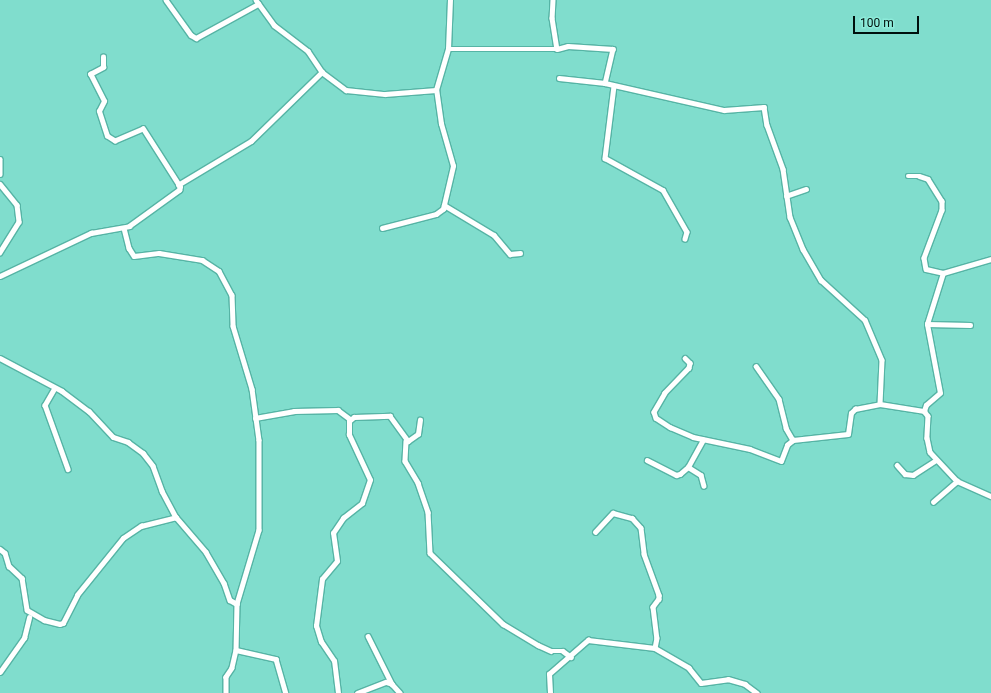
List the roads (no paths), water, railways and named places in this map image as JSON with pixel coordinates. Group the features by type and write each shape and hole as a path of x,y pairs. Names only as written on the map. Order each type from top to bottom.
{"street":[{"path":"166,0 191,35 196,38 257,2 274,24 308,51 322,72 348,90 385,94 436,90"},
{"path":"382,228 436,214 444,205 453,166 441,126 436,90 448,49 450,0"},
{"path":"553,0 552,18 557,49"},
{"path":"448,49 557,49 568,46 613,49 605,83"},
{"path":"0,276 91,232 109,228 124,228 176,194 178,185 143,129 115,141 109,139 99,111 104,101 90,74 102,67 103,57"},
{"path":"178,185 251,141 283,108 322,72"},
{"path":"559,78 605,83 724,110 764,108 767,125 783,169 786,196 793,225 821,280 865,320 883,366 880,404"},
{"path":"614,86 605,158 663,190 687,232 685,239"},
{"path":"0,159 0,174"},
{"path":"908,176 919,176 928,179 942,202 942,210 923,264 926,269 942,273 991,259"},
{"path":"0,184 16,205 19,222 0,252"},
{"path":"786,196 806,189"},
{"path":"444,205 494,235 510,254 520,254"},
{"path":"124,228 129,248 134,256 159,253 202,260 222,276 232,295 233,326 252,389 255,418 260,442 259,530 237,604 236,650 232,668 226,677 226,693"},
{"path":"924,411 926,405 939,395 940,390 927,324 942,273"},
{"path":"927,324 970,325"},
{"path":"0,358 55,388 90,411 113,437 128,442 143,453 153,466 162,491 176,517 206,552 224,583 230,600 237,604"},
{"path":"685,358 690,365 689,368 665,393 654,415 670,427 703,440 750,449 781,461 788,445 793,440 848,434 852,411 880,404 924,411 928,416 928,444 936,460 957,481 991,496"},
{"path":"756,366 779,399 786,428 793,440"},
{"path":"55,388 45,405 68,469"},
{"path":"255,418 292,411 338,410 350,419 390,416 406,441 405,461 418,484 428,512 430,552 503,624 538,645 551,651 563,650 571,657"},
{"path":"338,693 334,661 321,642 316,626 322,579 337,561 333,533 343,518 362,503 370,480 349,435 348,424 350,419"},
{"path":"406,441 413,440 418,434 420,420"},
{"path":"647,460 676,475 684,472 688,467 703,440"},
{"path":"897,465 905,474 913,475 936,460"},
{"path":"688,467 701,475 704,486"},
{"path":"933,502 957,481"},
{"path":"595,532 613,513 632,518 641,528 644,554 659,595 659,599 653,607 657,638 655,648"},
{"path":"0,549 5,553 9,566 22,578 27,610 44,620 60,624 63,623 77,595 123,538 141,526 176,517"},
{"path":"0,672 24,638 29,618"},
{"path":"368,636 392,684 400,693"},
{"path":"550,693 549,674 571,657 588,640 655,648 689,668 701,683 728,679 745,684 757,693"},
{"path":"236,650 276,658 286,693"},
{"path":"357,693 383,682 392,684"}]}
